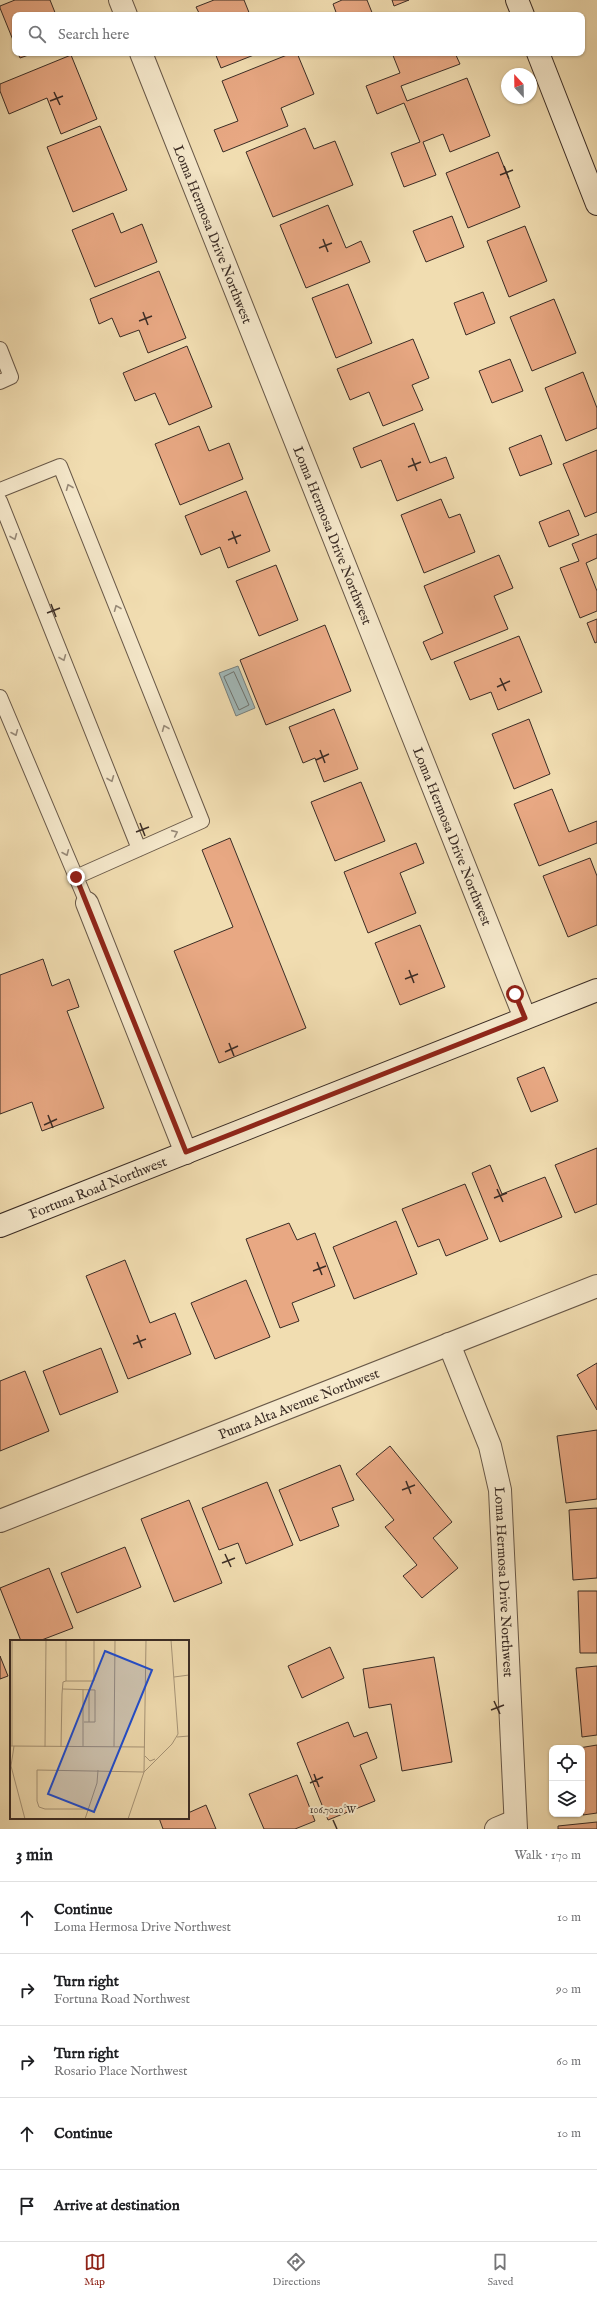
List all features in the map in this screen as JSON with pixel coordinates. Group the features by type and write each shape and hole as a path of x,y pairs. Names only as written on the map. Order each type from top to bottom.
{"street":[{"path":"120,0 125,12"},
{"path":"517,0 522,12"},
{"name":"Loma Hermosa Drive Northwest","path":"142,56 525,1018"},
{"path":"539,56 597,204"},
{"path":"87,903 186,1152"},
{"name":"Fortuna Road Northwest","path":"0,1226 597,990"},
{"name":"Punta Alta Avenue Northwest","path":"0,1522 597,1286"},
{"name":"Loma Hermosa Drive Northwest","path":"449,1344 490,1446 500,1490 509,1826"}],"lane":[{"path":"0,349 11,377 0,382"},
{"path":"0,490 60,466 202,822 76,877"},
{"path":"0,501 139,849"},
{"path":"0,698 87,903"}],"water":[{"path":"238,666 255,708 236,716 219,673"}],"building":[{"path":"15,0 50,0 55,12 12,12 12,38 0,6"},
{"path":"214,0 244,0 249,12 198,12 196,7"},
{"path":"342,0 367,0 372,12 336,12 333,4"},
{"path":"392,0 409,0 394,6"},
{"path":"71,56 97,119 61,134 47,98 9,114 0,91 0,84"},
{"path":"216,56 251,56 221,68"},
{"path":"284,56 298,56 314,94 281,108 288,126 223,152 214,130 238,121 222,81"},
{"path":"393,56 456,56 460,64 401,86 407,101 467,78 490,136 450,152 443,134 423,142 436,175 404,187 391,153 420,142 404,103 377,114 366,86 400,73"},
{"path":"100,126 127,190 73,212 47,147"},
{"path":"305,128 314,149 335,141 353,185 273,217 246,152"},
{"path":"498,152 520,207 468,228 446,173"},
{"path":"328,205 346,248 361,241 370,262 306,288 280,225"},
{"path":"113,213 121,233 142,224 157,262 95,287 72,230"},
{"path":"452,216 464,247 426,262 413,231"},
{"path":"525,226 547,281 509,297 487,241"},
{"path":"159,271 186,338 148,353 139,330 120,337 112,318 99,324 90,299"},
{"path":"348,284 372,343 336,358 312,298"},
{"path":"483,292 495,323 466,335 454,303"},
{"path":"554,299 576,353 532,371 510,317"},
{"path":"413,339 429,378 412,385 423,410 383,426 369,392 350,400 337,369"},
{"path":"187,346 212,407 169,425 155,393 135,401 123,373"},
{"path":"510,359 523,391 492,403 479,371"},
{"path":"583,372 597,408 597,428 566,441 545,388"},
{"path":"414,423 430,463 446,457 454,478 397,501 381,460 361,468 353,448"},
{"path":"199,426 209,451 229,443 243,479 180,505 155,444"},
{"path":"541,435 552,464 520,476 509,448"},
{"path":"597,450 597,512 585,517 563,464"},
{"path":"246,491 270,551 228,568 220,547 201,555 185,516"},
{"path":"441,499 449,518 460,514 475,552 424,573 401,515"},
{"path":"569,510 579,535 549,547 539,522"},
{"path":"597,534 597,558 586,563 597,591 597,611 580,618 560,568 579,561 572,544"},
{"path":"499,555 513,588 494,596 508,629 431,660 423,642 443,633 424,586"},
{"path":"276,565 298,620 259,636 236,581"},
{"path":"597,619 597,642 595,643 587,623"},
{"path":"325,625 351,691 266,725 240,660"},
{"path":"519,636 542,692 498,710 491,692 470,700 454,662"},
{"path":"334,709 358,769 324,782 315,758 303,763 289,727"},
{"path":"529,719 550,774 514,789 492,734"},
{"path":"361,782 385,841 335,861 311,802"},
{"path":"552,789 569,832 597,821 597,843 539,866 514,804"},
{"path":"230,838 306,1028 219,1063 174,951 233,927 202,850"},
{"path":"416,843 424,863 400,873 416,913 368,933 344,872"},
{"path":"590,858 597,876 597,925 568,937 543,876"},
{"path":"420,925 445,987 400,1005 375,943"},
{"path":"43,959 52,986 69,979 79,1007 67,1011 104,1108 42,1131 32,1102 0,1114 0,975"},
{"path":"544,1067 558,1101 531,1112 517,1078"},
{"path":"597,1148 597,1204 575,1213 555,1165"},
{"path":"490,1165 502,1194 545,1177 562,1217 500,1242 472,1173"},
{"path":"465,1184 488,1239 446,1256 439,1239 418,1247 402,1209"},
{"path":"396,1221 417,1274 354,1299 333,1247"},
{"path":"289,1223 297,1240 315,1233 335,1286 292,1303 299,1321 280,1328 246,1239"},
{"path":"125,1260 150,1323 175,1313 191,1354 128,1379 86,1276"},
{"path":"246,1280 270,1337 215,1359 191,1303"},
{"path":"101,1348 118,1392 60,1415 43,1371"},
{"path":"597,1363 597,1410 577,1375"},
{"path":"25,1371 49,1431 0,1451 0,1381"},
{"path":"597,1430 597,1499 566,1503 557,1436"},
{"path":"390,1446 452,1522 433,1538 458,1568 422,1598 403,1576 417,1565 385,1527 394,1520 356,1474"},
{"path":"340,1465 354,1500 332,1508 339,1526 300,1541 279,1490"},
{"path":"267,1482 293,1545 246,1564 238,1543 219,1550 202,1508"},
{"path":"189,1500 222,1583 174,1602 141,1519"},
{"path":"597,1508 597,1578 573,1580 569,1510"},
{"path":"125,1547 141,1587 77,1613 61,1573"},
{"path":"49,1568 73,1628 42,1640 21,1640 0,1588"},
{"path":"578,1591 597,1591 597,1653 580,1653"},
{"path":"330,1647 344,1678 302,1698 288,1666"},
{"path":"0,1656 8,1676 0,1679"},
{"path":"434,1657 452,1762 402,1771 391,1704 369,1708 363,1669"},
{"path":"597,1666 597,1735 582,1737 576,1668"},
{"path":"348,1722 354,1737 367,1732 377,1758 360,1765 375,1801 328,1820 297,1743"},
{"path":"597,1745 597,1813 585,1815 585,1781 585,1747"},
{"path":"297,1775 315,1821 295,1829 264,1829 249,1794"},
{"path":"206,1805 216,1829 163,1829 159,1819 189,1819 189,1813"},
{"path":"597,1822 597,1829 558,1829 558,1826"}],"route":[{"path":"76,877 186,1152 525,1018 515,994"}]}
